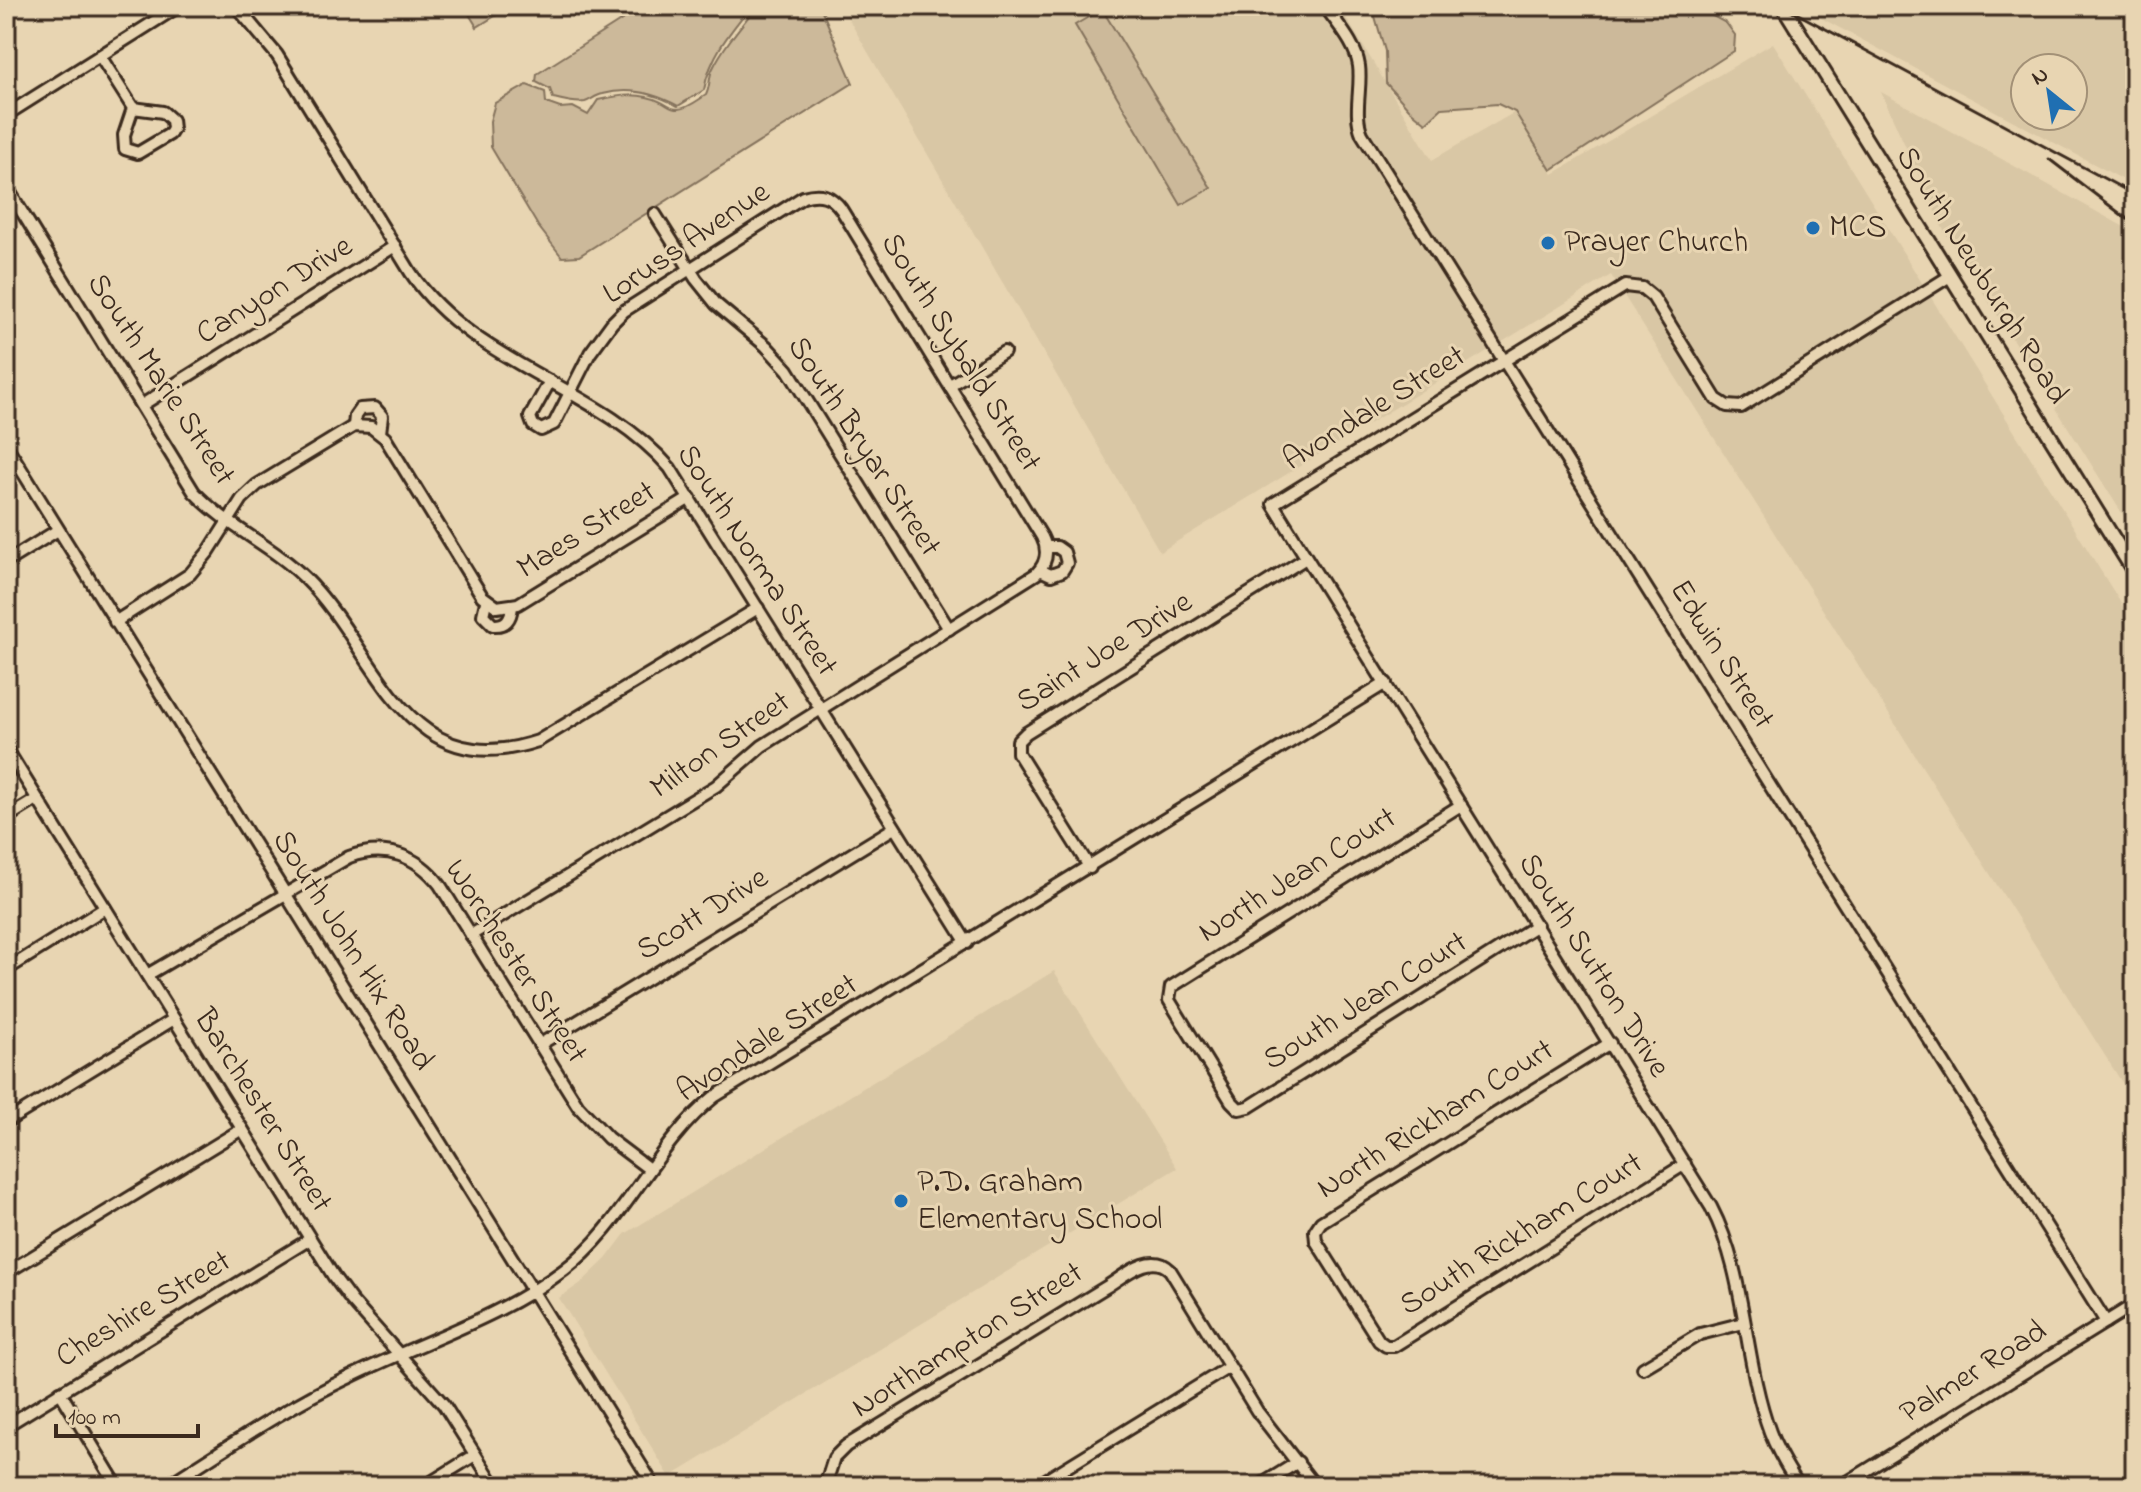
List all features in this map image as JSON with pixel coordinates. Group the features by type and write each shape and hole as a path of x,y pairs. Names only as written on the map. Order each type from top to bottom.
{"main road":[{"name":"South Newburgh Road","path":"1783,6 2135,573"}],"street":[{"path":"6,115 179,6"},
{"name":"South Norma Street","path":"236,6 277,55 421,287 443,312 471,333 636,434 670,468 967,943"},
{"name":"Edwin Street","path":"1325,6 1357,58 1358,122 1362,134 2106,1322"},
{"path":"100,56 133,108 167,114 173,124 170,134 138,153 125,149 123,142 133,108"},
{"name":"South Marie Street","path":"6,186 194,492 228,521 285,560 319,592 347,628 390,696 408,716 439,737 471,747 509,748 548,737 758,608"},
{"name":"Loruss Avenue","path":"550,381 530,414 531,422 541,430 551,428 590,353 612,323 634,304 803,197 821,194"},
{"name":"South Sybald Street","path":"821,194 831,198 841,209 950,385 1046,552 1057,547 1064,552 1067,563"},
{"name":"South Bryar Street","path":"655,214 716,304 766,346 788,370 949,629"},
{"name":"Canyon Drive","path":"142,405 395,246"},
{"name":"Avondale Street","path":"1273,504 1618,289 1635,286 1646,290 1716,399 1727,406 1741,407 1950,276"},
{"path":"950,385 1004,352"},
{"name":"Maes Street","path":"115,622 190,574 209,551 242,499 257,485 354,426 360,409 375,408 382,416 380,433 486,602 497,607 512,606 690,498"},
{"path":"354,426 366,426 380,433"},
{"name":"South John Hix Road","path":"6,445 654,1486"},
{"name":"South Sutton Drive","path":"1273,504 1719,1222 1730,1255 1767,1424 1799,1486"},
{"path":"6,562 58,530"},
{"path":"1040,570 1046,552"},
{"name":"Saint Joe Drive","path":"1090,868 1018,753 1018,741 1306,558"},
{"name":"Milton Street","path":"471,935 716,786 762,746 1040,570 1051,575 1062,571 1067,563"},
{"name":"Maes Street","path":"486,602 483,615 493,625 505,623 510,618 512,606"},
{"name":"Avondale Street","path":"166,1486 314,1394 495,1313 533,1291 564,1270 588,1248 684,1124 714,1097 1386,683"},
{"name":"Barchester Street","path":"6,748 345,1293 444,1405 495,1486"},
{"path":"6,818 37,799"},
{"name":"North Jean Court","path":"1227,1093 1168,996 1174,984 1461,805"},
{"name":"Scott Drive","path":"539,1045 894,828"},
{"name":"Worchester Street","path":"147,975 349,857 387,851 412,859 432,874 587,1117 608,1138 649,1169"},
{"path":"6,970 105,908"},
{"name":"South Jean Court","path":"1227,1093 1239,1109 1249,1107 1537,925"},
{"path":"6,1122 174,1019"},
{"name":"North Rickham Court","path":"1386,1346 1379,1341 1315,1237 1317,1226 1610,1043"},
{"path":"6,1273 242,1129"},
{"name":"South Rickham Court","path":"1386,1346 1399,1344 1685,1164"},
{"name":"Cheshire Street","path":"6,1426 310,1239"},
{"name":"Northampton Street","path":"825,1486 834,1458 846,1446 1149,1262 1158,1262 1170,1270 1229,1367"},
{"name":"Palmer Road","path":"1841,1486 2135,1304"},
{"path":"1643,1368 1700,1334 1744,1323"},
{"path":"1036,1486 1229,1367 1257,1411 1315,1486"},
{"path":"60,1392 117,1486"},
{"path":"425,1486 475,1455"},
{"path":"1259,1486 1298,1462"}],"shaded area":[{"path":"464,6 511,6 477,27"},
{"path":"644,6 751,6 716,55 704,90 678,106 661,98 632,92 613,92 585,102 569,102 553,98 550,89 536,82 537,74"},
{"path":"757,6 820,6 853,83 579,256 562,257 538,226 491,147 490,121 495,103 527,85 545,92 546,103 560,108 573,107 588,115 598,100 622,96 646,97 673,108 685,108 706,95 716,61"},
{"path":"841,6 1339,6 1432,160 1515,112 1553,174 1773,43 2135,626 2135,1103 1611,275 1160,552"},
{"path":"1372,6 1694,6 1726,23 1735,35 1734,51 1551,170 1515,112 1498,104 1442,108 1426,123 1409,109 1386,83 1385,51"},
{"path":"1805,6 2135,6 2135,186 2034,132 2089,132 2089,52 2009,52 2009,119 1808,11"},
{"path":"1102,9 1211,188 1181,205 1075,25"},
{"path":"1881,92 2135,233 2135,534 1942,227"},
{"name":"P.D. Graham Elementary School","path":"1054,971 1177,1168 670,1477 559,1298 581,1283 606,1259 625,1234"}],"railway":[{"path":"1783,6 2135,195"},
{"path":"2049,159 2135,225"}],"place":[{"name":"MCS","path":"1813,228"},
{"name":"Prayer Church","path":"1548,243"},
{"name":"P.D. Graham Elementary School","path":"901,1201"}]}
